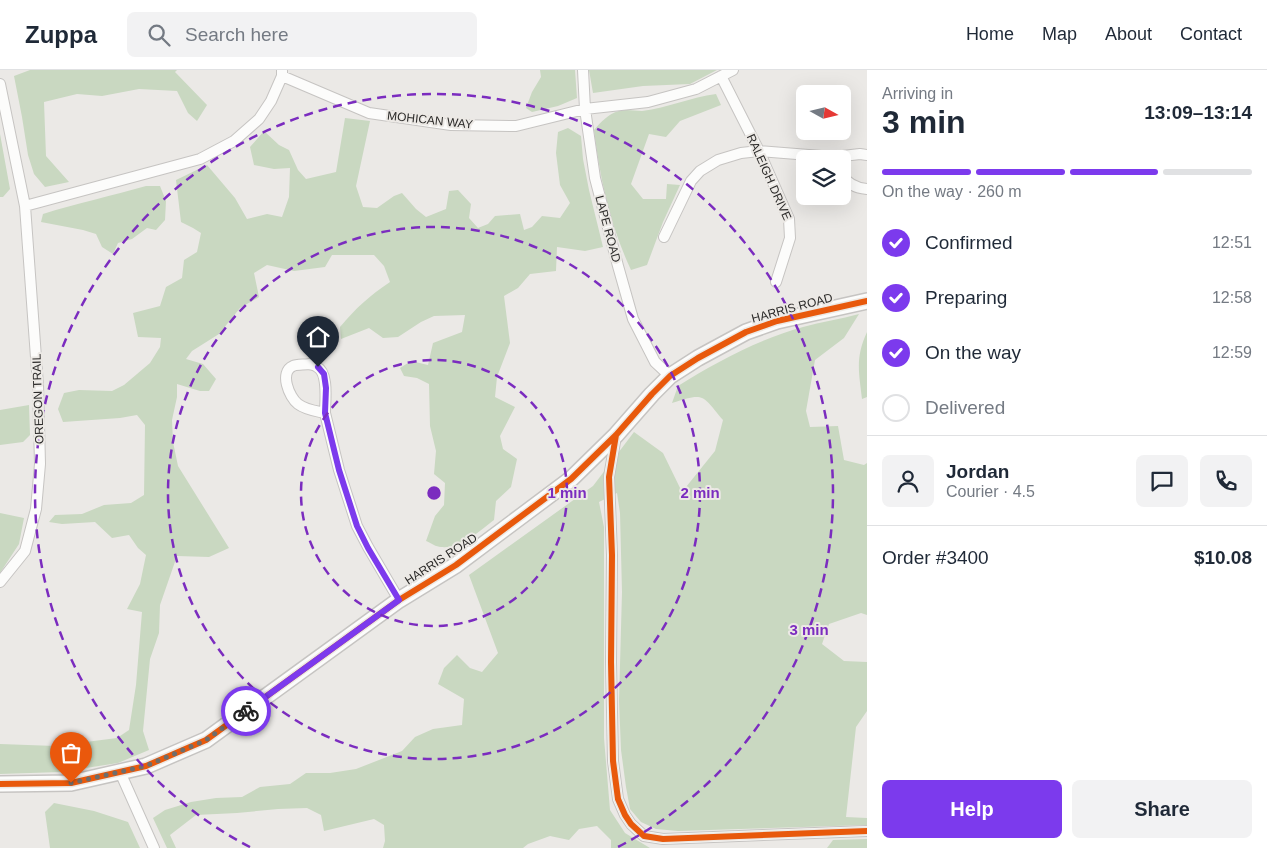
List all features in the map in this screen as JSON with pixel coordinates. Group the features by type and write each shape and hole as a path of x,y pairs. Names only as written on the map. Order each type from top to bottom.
{"street":[{"name":"LAPE ROAD","path":"583,70 585,109 595,178 633,319 655,362 670,376"},
{"name":"MOHICAN WAY","path":"282,73 369,113 451,125 516,126 585,109 648,102 696,89 733,70"},
{"path":"25,206 200,159 234,142 259,119 271,101 282,73"},
{"name":"RALEIGH DRIVE","path":"720,76 759,151 789,219 790,238 776,282"},
{"name":"OREGON TRAIL","path":"0,84 25,206 38,385 40,464 36,509 25,551 0,582"},
{"path":"664,237 691,181 700,171 718,160 741,153 759,151 796,154"},
{"path":"851,155 867,155"},
{"path":"851,184 858,188 867,189"},
{"name":"HARRIS ROAD","path":"0,784 71,783 146,766 206,740 399,600 456,566 570,479 616,435 670,376 698,358 746,332 777,321 867,301"},
{"path":"325,413 306,408 296,402 290,394 287,387 286,374 293,366 309,364 318,367 324,374 326,388 325,413 339,470 357,526 399,600"},
{"path":"616,435 609,477 612,555 611,662 614,761 618,799 628,820 644,836 663,838 867,831"},
{"path":"120,772 154,848"}],"green space":[{"path":"30,70 177,70 175,72 207,105 197,121 188,113 177,91 139,89 102,96 77,94 44,102 46,156 69,182 45,187 34,174 28,155 14,76"},
{"path":"540,70 575,70 577,98 558,106 532,112 526,108 532,92 541,77"},
{"path":"589,70 717,70 690,84 643,86 593,93"},
{"path":"716,94 721,105 680,121 666,137 649,134 631,184 643,199 666,199 667,184 680,185 663,222 647,265 631,270 617,236 607,202 594,130 602,121 615,112 652,110"},
{"path":"345,118 370,121 356,186 363,207 377,208 394,196 402,193 426,217 446,209 449,191 458,190 471,204 469,218 478,228 488,224 495,216 520,214 524,230 532,227 542,216 560,218 570,203 560,185 556,153 558,132 568,128 581,136 589,190 603,247 585,251 557,247 556,271 530,274 518,288 504,296 510,343 497,377 495,397 515,407 500,436 503,449 517,459 511,487 496,501 494,520 456,545 439,547 426,541 435,516 444,505 445,483 434,474 436,451 430,426 429,384 417,378 404,376 400,368 411,361 428,365 433,343 462,332 465,315 434,316 398,337 383,338 369,328 341,339 340,327 363,303 390,282 384,266 374,255 332,255 325,267 294,271 267,265 254,273 259,297 240,308 219,334 192,351 186,359 203,364 216,379 209,391 200,391 177,384 177,397 172,420 173,442 178,466 229,548 209,557 177,556 160,605 159,633 150,659 143,731 149,750 118,763 60,772 0,774 0,744 55,746 117,738 129,730 136,685 142,612 127,609 140,584 146,555 138,548 129,535 112,538 95,522 62,524 49,522 55,515 82,514 104,505 131,503 144,495 145,425 137,415 63,422 58,409 64,393 79,390 112,391 124,385 150,363 160,347 161,338 138,337 133,313 160,306 166,287 182,278 184,260 197,252 201,233 181,222 176,180 207,165 235,198 247,219 267,214 282,217 289,197 290,168 274,169 254,165 250,147 264,131 279,145 289,150 298,170 306,179 336,172"},
{"path":"0,134 10,189 3,197 0,197"},
{"path":"146,186 160,186 166,201 165,220 156,230 147,228 132,239 118,243 113,254 102,247 96,234 41,222 43,214"},
{"path":"859,314 844,338 815,360 806,411 810,427 838,426 844,460 864,465 867,463 867,615 861,613 829,624 822,644 844,661 867,662 867,711 856,727 846,817 867,818 867,825 678,831 656,829 641,822 630,809 621,750 619,701 622,592 620,513 617,493 599,502 604,527 604,738 610,810 625,833 650,848 611,848 611,840 597,826 579,829 569,840 550,836 528,844 523,848 383,848 385,841 384,825 374,819 324,831 321,815 307,808 196,815 170,835 176,848 167,848 153,818 165,810 191,802 216,798 242,797 260,787 290,784 306,773 330,773 356,769 402,751 415,737 433,729 462,725 464,699 438,684 444,668 457,655 470,668 482,672 498,653 469,575 593,486 634,432 663,453 682,492 715,451 723,420 711,405 702,398 691,398 672,403 678,386 707,368 770,338 803,327"},
{"path":"867,332 867,397 862,399 859,358"},
{"path":"29,405 30,435 23,442 0,445 0,410"},
{"path":"0,513 24,518 19,544 0,573"},
{"path":"54,803 94,811 128,822 140,848 50,848 45,812"},
{"path":"867,839 867,848 827,848 833,840"}],"cycle path":[{"path":"0,784 71,783 146,766 206,740 399,600 456,565 571,479 616,435 670,376 698,358 746,332 777,321 867,301"},
{"path":"616,435 609,477 612,555 611,662 613,761 618,799 625,815 631,824 644,836 663,839 867,831"}],"way so far":[{"path":"71,783 146,766 206,740 246,711"}],"route":[{"path":"246,711 399,600 357,526 339,470 325,413 326,388 324,374 318,367"}]}
